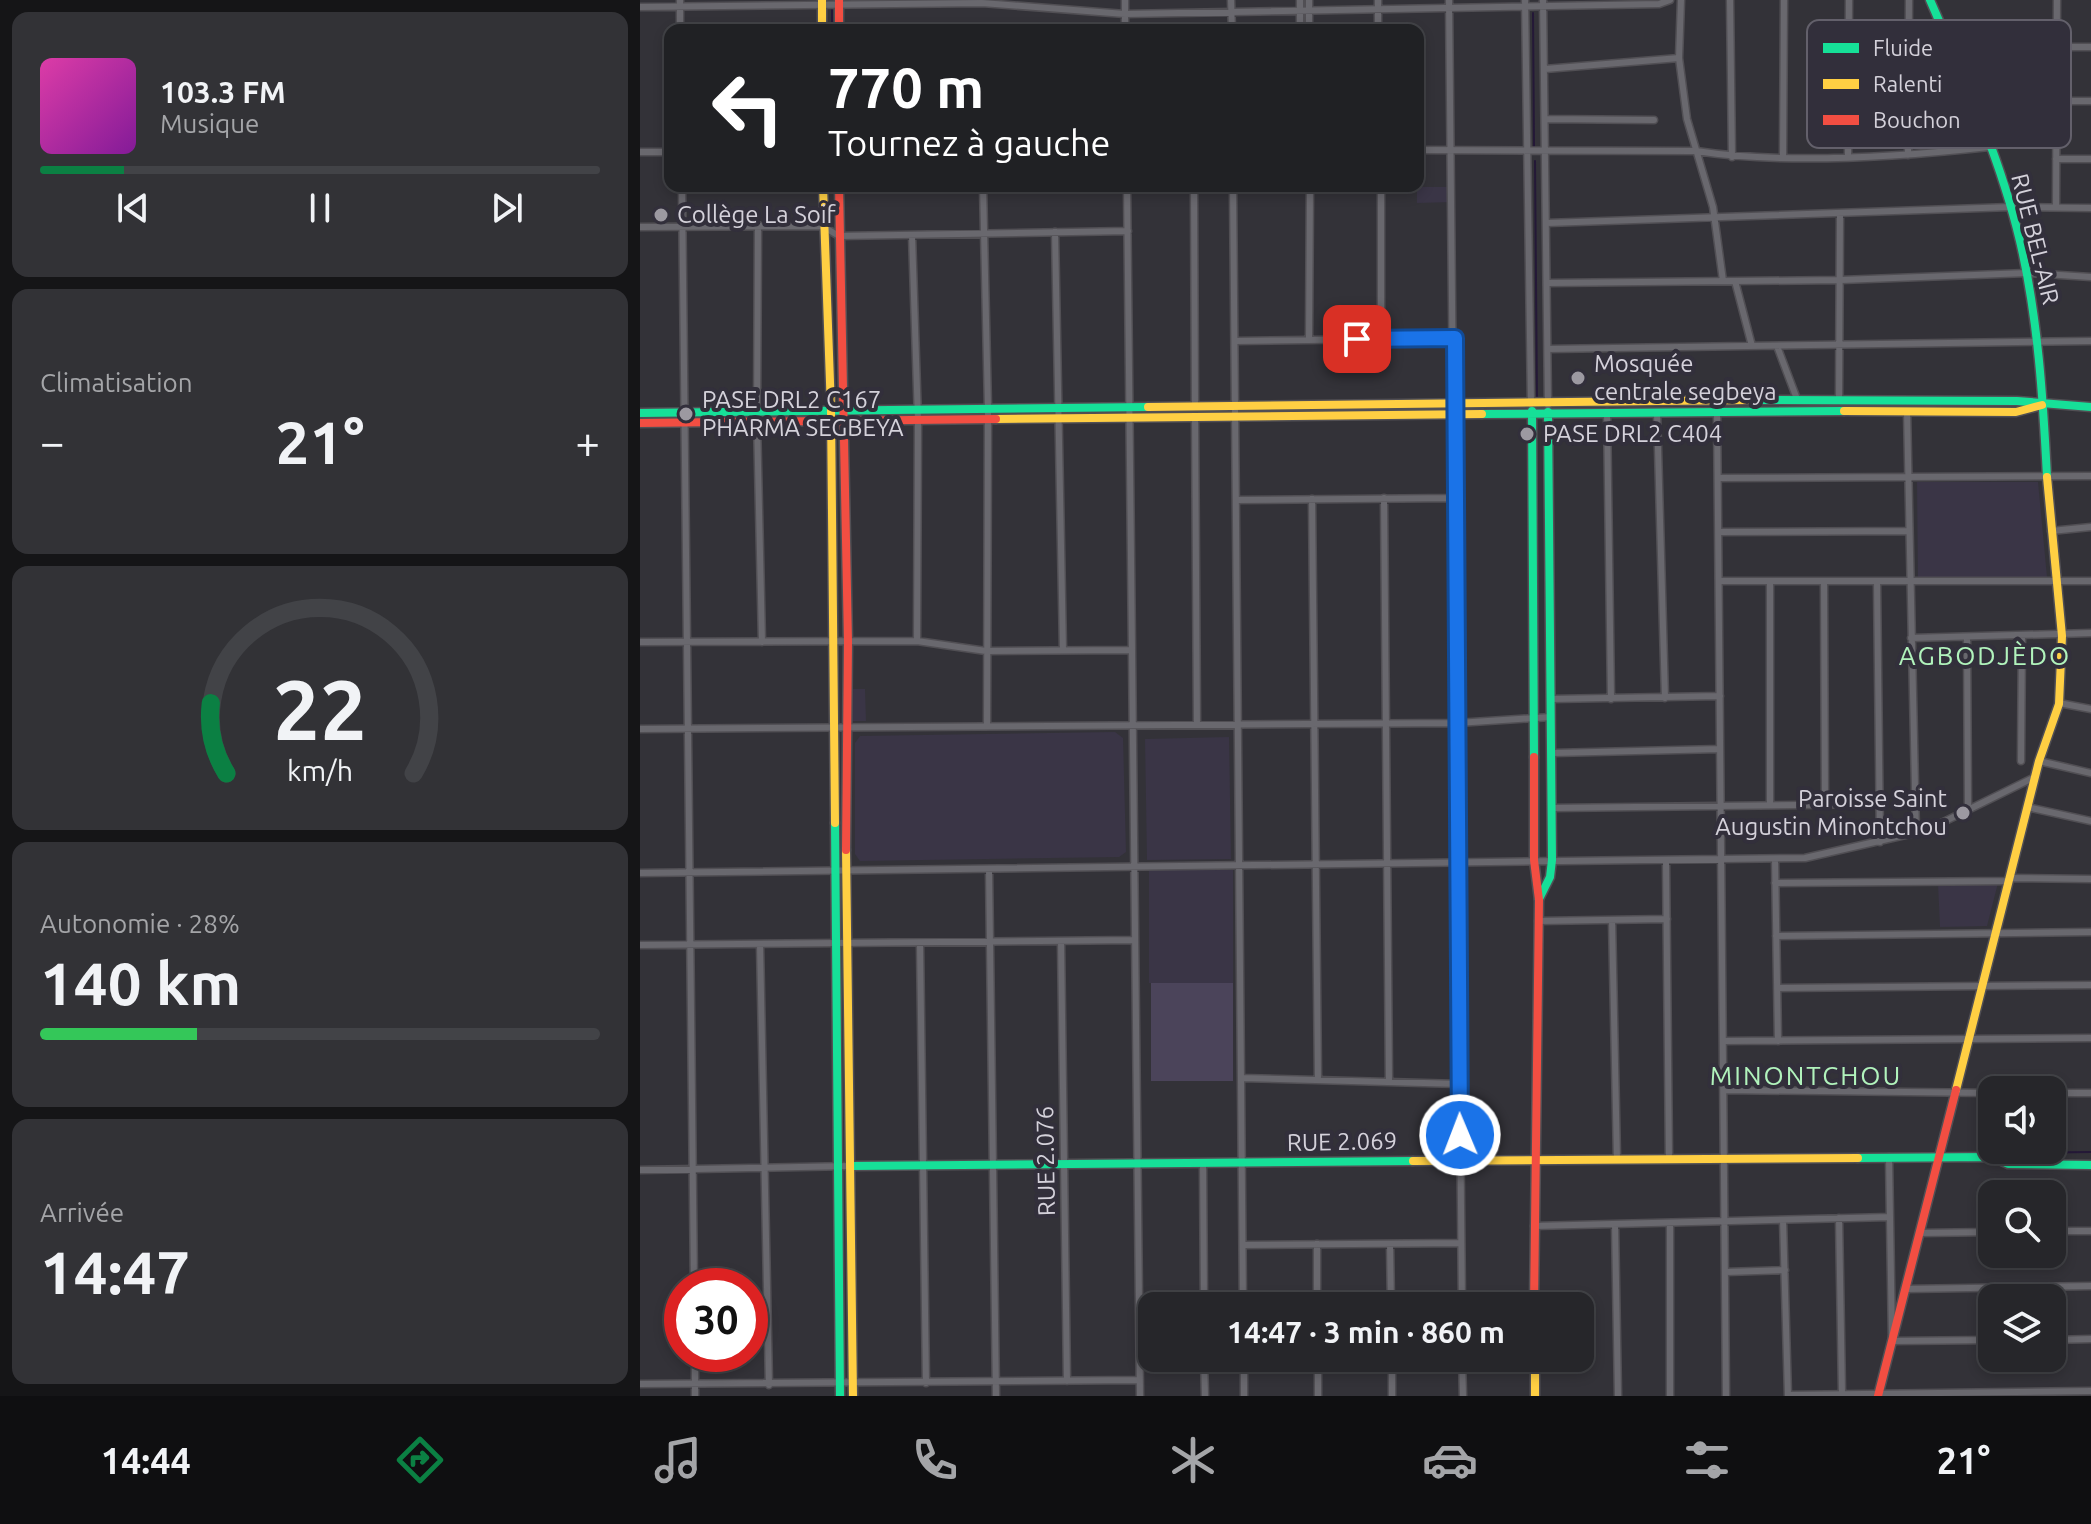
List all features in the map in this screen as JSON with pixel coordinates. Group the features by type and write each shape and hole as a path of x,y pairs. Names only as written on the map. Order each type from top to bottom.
{"street":[{"path":"1125,0 1125,24"},
{"path":"1231,0 1232,24"},
{"path":"1300,0 1300,24"},
{"path":"1309,0 1309,24"},
{"path":"1378,0 1378,24"},
{"path":"1449,0 1455,338 1462,1292"},
{"path":"1525,0 1532,415 1534,860 1539,900 1533,1160 1534,1292"},
{"path":"1539,900 1550,877 1553,808 1543,0"},
{"path":"640,7 680,3 982,1 1125,14 1543,9 1606,3 1659,4 1670,0"},
{"path":"1681,0 1679,58 1687,119 1714,215 1723,281"},
{"path":"1730,0 1732,157"},
{"path":"1783,156 1784,0"},
{"path":"1849,0 1849,20"},
{"path":"1909,0 1909,20"},
{"name":"RUE BEL-AIR","path":"1930,0 1938,20"},
{"path":"2057,0 2057,20"},
{"path":"822,2 822,24"},
{"path":"839,2 839,24"},
{"path":"680,3 680,24"},
{"path":"1545,69 1679,58"},
{"path":"1546,119 1654,120"},
{"path":"1848,148 1848,156"},
{"path":"1908,148 1908,155"},
{"path":"1424,150 1696,151 1732,157 1908,155 1979,148"},
{"name":"RUE BEL-AIR","path":"1879,1394 2027,807 2059,703 2061,633 2046,476 2038,342 2027,273 2011,207 1989,148"},
{"path":"2056,148 2056,206"},
{"path":"640,152 664,152"},
{"path":"2056,159 2091,159"},
{"path":"682,192 694,1268"},
{"path":"823,192 831,410 840,1396"},
{"path":"839,192 848,642 845,726 853,1396"},
{"path":"983,192 988,408 987,725"},
{"path":"1127,192 1140,1396"},
{"path":"1194,192 1195,405"},
{"path":"1233,192 1238,417 1236,500 1243,1292"},
{"path":"1309,340 1310,192"},
{"path":"1381,192 1381,339"},
{"path":"1547,223 1714,215 2056,206 2091,208"},
{"path":"1839,399 1840,214"},
{"path":"758,225 757,421 762,642"},
{"path":"640,227 822,226 839,236 1128,231"},
{"path":"1055,232 1063,650"},
{"path":"912,235 917,415 917,641"},
{"path":"1548,283 1841,280 2027,273 2091,277"},
{"path":"1735,281 1752,346"},
{"path":"1235,341 1455,338"},
{"path":"1548,349 2091,341"},
{"path":"1777,346 1797,399"},
{"path":"640,413 757,421 845,421 988,408 1237,404 1548,405 1797,399 2017,401 2091,407"},
{"path":"640,423 757,409 1058,420 1195,416 1455,417 1717,411 2016,412 2043,405"},
{"path":"1717,411 1726,1396"},
{"path":"1907,411 1916,834"},
{"path":"1607,412 1611,699"},
{"path":"1657,413 1665,698"},
{"path":"1195,416 1197,724"},
{"path":"1718,478 2091,476"},
{"path":"1384,498 1389,1082"},
{"path":"1236,500 1454,498"},
{"path":"1312,499 1318,1080"},
{"path":"2051,531 2091,527"},
{"path":"1718,532 1909,531"},
{"path":"1719,581 2091,581"},
{"path":"1770,582 1770,805"},
{"path":"1824,582 1825,804"},
{"path":"1877,582 1880,842"},
{"path":"1911,638 2091,633"},
{"path":"2021,761 2022,635"},
{"path":"1967,637 1968,811"},
{"path":"640,642 917,641 986,651 1132,650"},
{"path":"1551,699 1720,696"},
{"path":"2059,703 2091,709"},
{"path":"640,729 1457,723 1551,717"},
{"path":"1553,753 1720,749"},
{"path":"2039,761 2091,773"},
{"path":"640,873 1817,857 1916,834 2035,777"},
{"path":"1553,808 1879,804"},
{"path":"2027,807 2091,821"},
{"path":"1775,859 1778,1041"},
{"path":"1666,861 1669,1159"},
{"path":"989,869 996,1396"},
{"path":"1775,883 2091,879"},
{"path":"1537,921 1667,919"},
{"path":"1612,920 1617,1159"},
{"path":"1776,936 1996,930 2091,932"},
{"path":"640,945 1135,940"},
{"name":"RUE 2.076","path":"1061,941 1067,1381"},
{"path":"920,944 926,1383"},
{"path":"760,945 769,1385"},
{"path":"1777,988 2091,985"},
{"path":"1723,1041 2091,1038"},
{"path":"1241,1078 1460,1084"},
{"path":"1724,1090 1978,1093"},
{"path":"2066,1093 2091,1093"},
{"path":"1889,1157 1892,1341 1978,1340"},
{"name":"RUE 2.069","path":"640,1170 1889,1157 1993,1157 2008,1164 2091,1165"},
{"path":"1203,1163 1204,1292"},
{"path":"1534,1226 1890,1217"},
{"path":"1839,1218 1842,1393"},
{"path":"1783,1220 1788,1395 2091,1391"},
{"path":"1670,1223 1670,1396"},
{"path":"1615,1224 1618,1396"},
{"path":"2066,1231 2091,1231"},
{"path":"1920,1233 1978,1232"},
{"path":"1243,1245 1461,1243"},
{"path":"1317,1244 1317,1292"},
{"path":"1390,1244 1391,1292"},
{"path":"1726,1272 1785,1270"},
{"path":"1891,1277 1908,1279"},
{"path":"1905,1289 2091,1286"},
{"path":"2066,1340 2091,1339"},
{"path":"695,1372 695,1396"},
{"path":"1204,1372 1205,1396"},
{"path":"1244,1372 1244,1396"},
{"path":"1318,1372 1318,1396"},
{"path":"1392,1372 1392,1396"},
{"path":"1462,1372 1463,1396"},
{"path":"1535,1372 1535,1396"},
{"path":"640,1384 1139,1380"}],"shaded area":[{"path":"975,23 975,24 848,24"},
{"path":"975,23 1114,24 975,24"},
{"path":"1424,187 1452,187 1453,202 1417,203 1417,192 1424,192"},
{"path":"1917,482 2038,482 2047,577 1918,578"},
{"path":"851,689 865,689 866,721 851,721"},
{"path":"1115,732 1123,738 1126,852 1119,857 860,861 855,854 855,743 860,736"},
{"path":"1229,737 1231,859 1147,860 1145,739"},
{"path":"1149,870 1233,870 1233,983 1149,983"},
{"path":"1998,883 1987,926 1940,927 1938,884"},
{"path":"1151,983 1233,983 1233,1081 1151,1081"}],"waterway":[{"path":"1305,0 1305,6"},
{"path":"832,10 832,24"},
{"path":"1533,13 1534,147"},
{"path":"1305,17 1305,24"},
{"path":"1535,161 1537,401"},
{"path":"2066,1152 2091,1152"}],"traffic: fast":[{"path":"1930,0 1939,20"},
{"path":"1992,148 2012,210 2026,270 2041,388 2047,477"},
{"path":"1749,400 2017,401 2091,407"},
{"path":"640,413 1148,407"},
{"path":"1532,411 1534,757"},
{"path":"1482,414 1844,411"},
{"path":"1539,899 1550,877 1552,860 1548,412"},
{"path":"835,823 840,1396"},
{"path":"1858,1158 1993,1157 2008,1164 2091,1165"},
{"path":"851,1166 1413,1161"}],"traffic: slow":[{"path":"822,0 822,24"},
{"path":"823,192 831,410 835,823"},
{"path":"1148,407 1749,400"},
{"path":"1844,411 2016,412 2042,405"},
{"path":"996,419 1482,414"},
{"path":"1956,1090 2039,761 2059,704 2062,636 2047,477"},
{"path":"846,850 853,1396"},
{"path":"1413,1161 1858,1158"},
{"path":"1535,1372 1535,1396"}],"traffic: jam":[{"path":"839,0 839,24"},
{"path":"839,192 848,642 846,850"},
{"path":"640,423 996,419"},
{"path":"1534,757 1534,860 1539,900 1534,1292"},
{"path":"1878,1396 1956,1090"}],"place":[{"name":"Collège La Soif","path":"661,215"},
{"name":"Mosquée centrale segbeya","path":"1578,378"},
{"name":"PASE DRL2 C167 PHARMA SEGBEYA","path":"686,414"},
{"name":"PASE DRL2 C404","path":"1527,434"},
{"name":"Paroisse Saint Augustin Minontchou","path":"1963,813"}],"district":[{"name":"AGBODJÈDO","path":"1985,656"},
{"name":"MINONTCHOU","path":"1806,1076"}],"route":[{"path":"1357,339 1455,338 1460,1135"}]}
